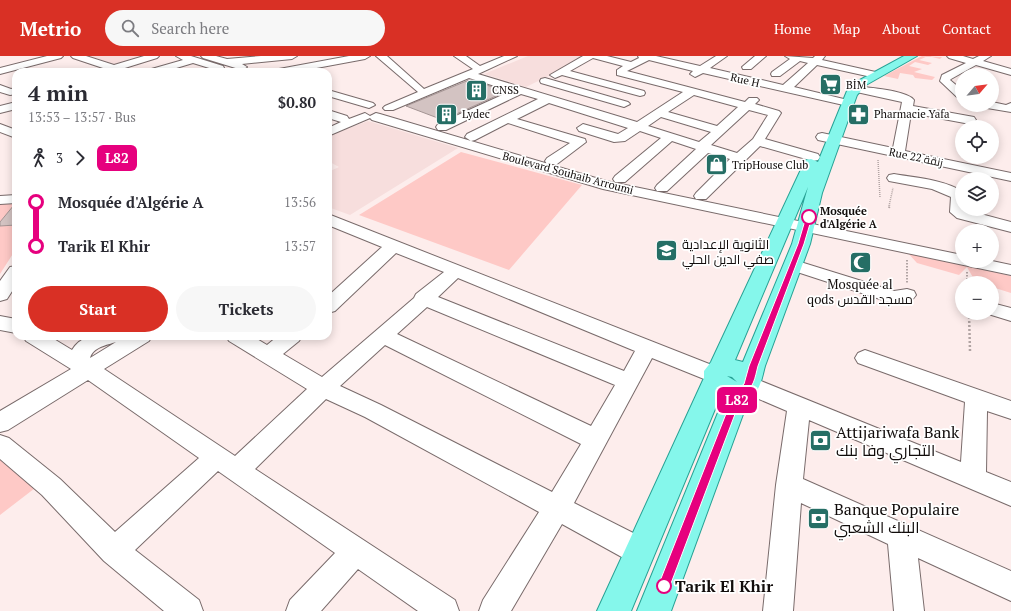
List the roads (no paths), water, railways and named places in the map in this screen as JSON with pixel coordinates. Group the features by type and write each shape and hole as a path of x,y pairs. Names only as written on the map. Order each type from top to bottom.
{"main road":[{"path":"654,611 731,380 798,220 814,193 829,138 846,86 898,56"},
{"path":"842,102 876,68 912,56"},
{"path":"614,611 639,551 794,265 798,220 813,157 829,138"}],"street":[{"path":"13,68 58,56"},
{"path":"76,56 98,68"},
{"path":"113,68 154,56"},
{"path":"181,56 204,58 226,68"},
{"path":"237,68 269,57 292,56"},
{"path":"310,56 319,65"},
{"path":"302,68 365,56"},
{"path":"381,56 419,89"},
{"path":"459,56 472,70 521,91 739,158"},
{"path":"332,123 373,110 472,70 500,56"},
{"path":"332,130 419,89 512,56"},
{"path":"442,127 545,81 590,56"},
{"path":"595,56 633,65"},
{"path":"747,67 761,56"},
{"path":"832,56 856,60"},
{"path":"952,56 1011,72"},
{"path":"963,68 986,56"},
{"path":"645,57 622,70 621,73 654,76 673,88 775,114 758,141 701,196"},
{"name":"Rue H","path":"645,57 842,102"},
{"path":"702,57 718,58 730,64"},
{"path":"769,72 794,57 817,58 876,68"},
{"path":"167,68 204,58"},
{"path":"673,88 718,58"},
{"path":"662,188 718,130 745,106 798,79 817,58"},
{"path":"591,80 620,62"},
{"path":"606,117 624,104 654,76 674,63"},
{"path":"0,64 5,70"},
{"path":"725,75 738,65 798,79"},
{"path":"562,72 674,102"},
{"path":"955,72 946,77 946,81 955,89"},
{"path":"711,98 737,78"},
{"path":"687,79 702,82"},
{"path":"545,81 624,104"},
{"path":"0,88 12,92"},
{"path":"856,89 908,100 898,154"},
{"path":"574,122 609,142 622,138 690,92"},
{"name":"Boulevard Souhaib Arroumi","path":"332,95 373,110 591,182 798,220"},
{"path":"575,108 593,95"},
{"path":"0,103 12,99"},
{"path":"471,136 547,99"},
{"name":"Boulevard Souhaib Arroumi","path":"332,102 442,127 552,161 620,179 701,196 798,220"},
{"path":"0,110 12,106"},
{"path":"999,107 1009,109 1011,106"},
{"path":"567,138 574,122 575,108"},
{"path":"907,109 955,120"},
{"path":"720,111 735,115"},
{"path":"658,113 718,130"},
{"path":"332,115 343,119"},
{"path":"691,122 701,115"},
{"path":"506,119 580,142 552,161"},
{"path":"620,179 671,136"},
{"name":"Rue 22 زنقة","path":"829,138 898,154 955,161"},
{"path":"758,141 813,157"},
{"name":"Rue 22 زنقة","path":"975,164 1011,177"},
{"path":"894,178 943,188 954,192 958,195 958,212 962,215 1011,228"},
{"path":"0,200 12,199"},
{"path":"798,220 955,262"},
{"path":"798,220 955,247"},
{"path":"332,221 647,349 799,406 1011,494"},
{"path":"332,303 394,245"},
{"path":"999,255 1011,258"},
{"path":"794,265 900,298 907,295"},
{"path":"993,268 1011,270"},
{"path":"114,551 323,388 423,298 456,271"},
{"path":"0,295 12,277"},
{"path":"423,298 628,381"},
{"path":"999,311 1011,315"},
{"path":"0,323 12,325"},
{"path":"382,335 594,439"},
{"path":"40,340 84,367 444,611"},
{"path":"84,367 78,356 81,350 98,340"},
{"path":"0,423 84,367 135,340"},
{"path":"243,340 323,388 373,411 639,551"},
{"path":"268,355 287,340"},
{"path":"494,611 556,508 594,439 647,349"},
{"path":"865,358 1011,410"},
{"path":"973,478 976,398"},
{"path":"778,611 789,485 799,406"},
{"path":"0,445 51,488 114,551 188,611"},
{"path":"789,485 1011,586"},
{"path":"901,536 909,611"},
{"path":"300,611 356,551"}],"place":[{"name":"BİM","path":"830,85"},
{"name":"CNSS","path":"477,90"},
{"name":"Lydec","path":"446,114"},
{"name":"Pharmacie Yafa","path":"858,114"},
{"name":"TripHouse Club","path":"716,165"},
{"name":"Mosquée d'Algérie A","path":"809,217"},
{"name":"الثانوية الإعدادية صفي الدين الحلي","path":"667,251"},
{"name":"Mosquée al qods مسجد القدس","path":"860,262"},
{"name":"Attijariwafa Bank التجاري وفا بنك","path":"821,441"},
{"name":"Banque Populaire البنك الشعبي","path":"819,518"},
{"name":"Tarik El Khir","path":"664,586"}]}
